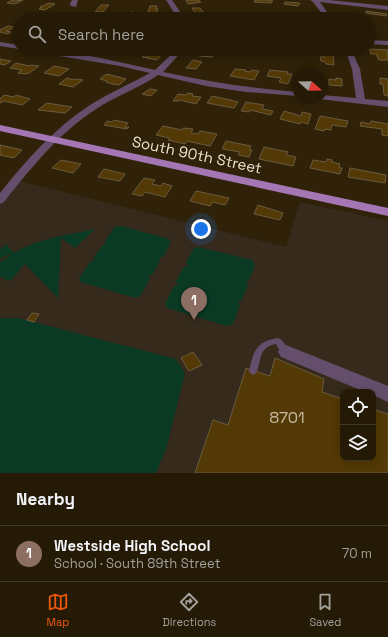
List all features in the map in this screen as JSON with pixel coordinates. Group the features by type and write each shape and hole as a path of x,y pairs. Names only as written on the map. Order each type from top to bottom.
{"main road":[{"name":"South 90th Street","path":"0,128 388,212"}],"street":[{"path":"169,0 177,12"},
{"path":"314,0 388,8"},
{"path":"314,0 323,12"},
{"path":"376,42 388,43"},
{"path":"0,44 12,46"},
{"path":"70,56 113,63 227,87 292,93"},
{"path":"0,200 18,177 77,119 93,108 156,73 174,56"},
{"path":"351,56 356,69 361,101"},
{"path":"328,97 388,104"},
{"path":"286,352 388,394"}],"lane":[{"path":"253,371 260,348 264,344 278,341 286,352"}],"shaded area":[{"path":"15,180 286,247 300,202 388,221 388,473 0,473 0,200"}],"green space":[{"path":"121,226 169,239 171,242 163,257 159,258 160,261 152,275 148,276 150,279 140,296 135,298 81,282 79,278 90,262 94,261 93,258 103,245 106,244 105,241 115,227"},
{"path":"95,229 75,248 61,238 58,298 25,264 10,281 0,277 0,262 12,254 0,258 0,250 6,244 14,253 43,240"},
{"path":"199,247 252,260 255,265 249,280 246,282 248,285 242,300 238,302 240,305 233,324 227,326 167,308 165,304 174,286 178,285 176,281 184,267 188,265 186,262 194,248"},
{"path":"0,318 18,318 176,359 185,373 166,449 156,473 0,473"}],"building":[{"path":"12,0 23,0 15,4 7,3"},
{"path":"186,0 199,0 201,2 188,4"},
{"path":"255,0 273,1 271,3 254,2"},
{"path":"285,2 300,3 298,6 284,4"},
{"path":"49,3 55,4 45,10 39,9 42,7 40,7"},
{"path":"101,5 109,5 103,12 95,12"},
{"path":"150,6 157,6 157,12 148,12"},
{"path":"192,8 200,8 203,12 194,12"},
{"path":"376,12 387,14 386,16 376,14"},
{"path":"8,26 12,26 12,29 6,31 11,32 8,34 0,32 0,30"},
{"path":"376,49 388,50 388,60 379,60 376,54"},
{"path":"160,56 157,60 142,57"},
{"path":"333,56 334,65 326,64 325,62 321,61 320,57"},
{"path":"0,59 11,61 5,65 0,64"},
{"path":"193,60 202,62 196,69 186,68"},
{"path":"16,63 29,66 39,66 25,74 18,73 22,70 10,68"},
{"path":"54,66 69,69 59,76 44,73"},
{"path":"235,69 250,72 252,70 259,71 254,80 230,76"},
{"path":"270,70 288,72 287,74 292,74 288,84 279,82 281,78 267,76"},
{"path":"106,74 126,79 119,85 112,84 100,79"},
{"path":"67,78 83,80 73,87 59,84"},
{"path":"336,78 342,79 342,86 329,85 329,79 336,80"},
{"path":"380,78 388,79 388,96 384,95 383,84 380,84"},
{"path":"150,89 157,90 151,96 142,94"},
{"path":"188,93 193,94 192,96 201,97 196,104 180,100 173,101 178,94 186,95"},
{"path":"4,95 14,97 16,95 30,99 22,105 4,101 0,103 0,99"},
{"path":"212,96 238,102 234,108 207,103"},
{"path":"246,102 264,105 262,109 273,111 271,115 250,110 249,112 241,111"},
{"path":"47,103 72,107 65,113 38,110"},
{"path":"284,111 301,116 302,112 311,114 308,124 301,122 300,124 280,119"},
{"path":"320,116 348,121 346,127 332,125 331,130 325,129 324,131 315,129"},
{"path":"114,120 128,123 125,127 129,127 127,129 104,125 107,121 112,122"},
{"path":"371,121 388,124 388,136 382,135 382,129 360,126 361,122 370,124"},
{"path":"163,126 182,130 183,128 193,129 191,133 198,134 200,131 217,134 210,146 187,141 185,144 168,140 170,138 156,135"},
{"path":"226,141 251,146 249,150 252,150 249,157 238,155 240,152 222,149"},
{"path":"0,145 22,150 14,158 0,155"},
{"path":"264,147 288,152 286,155 296,157 293,166 259,159"},
{"path":"327,159 340,164 339,168 342,168 340,174 310,168 313,160 326,162"},
{"path":"61,160 81,164 73,173 52,168"},
{"path":"350,168 386,175 385,183 348,177"},
{"path":"104,169 125,174 120,181 98,177"},
{"path":"144,178 155,180 152,184 161,186 163,183 172,186 165,197 145,192 142,196 132,194"},
{"path":"196,191 229,198 225,205 213,202 210,206 190,201"},
{"path":"258,205 283,213 280,220 254,214"},
{"path":"32,313 39,314 34,322 27,320"},
{"path":"193,352 202,365 189,371 181,358"},
{"path":"275,358 324,379 322,392 340,398 340,461 376,461 376,410 388,414 388,473 195,473 213,420 228,425 246,368 270,376"}],"place":[{"name":"Westside High School","path":"194,320"}]}
